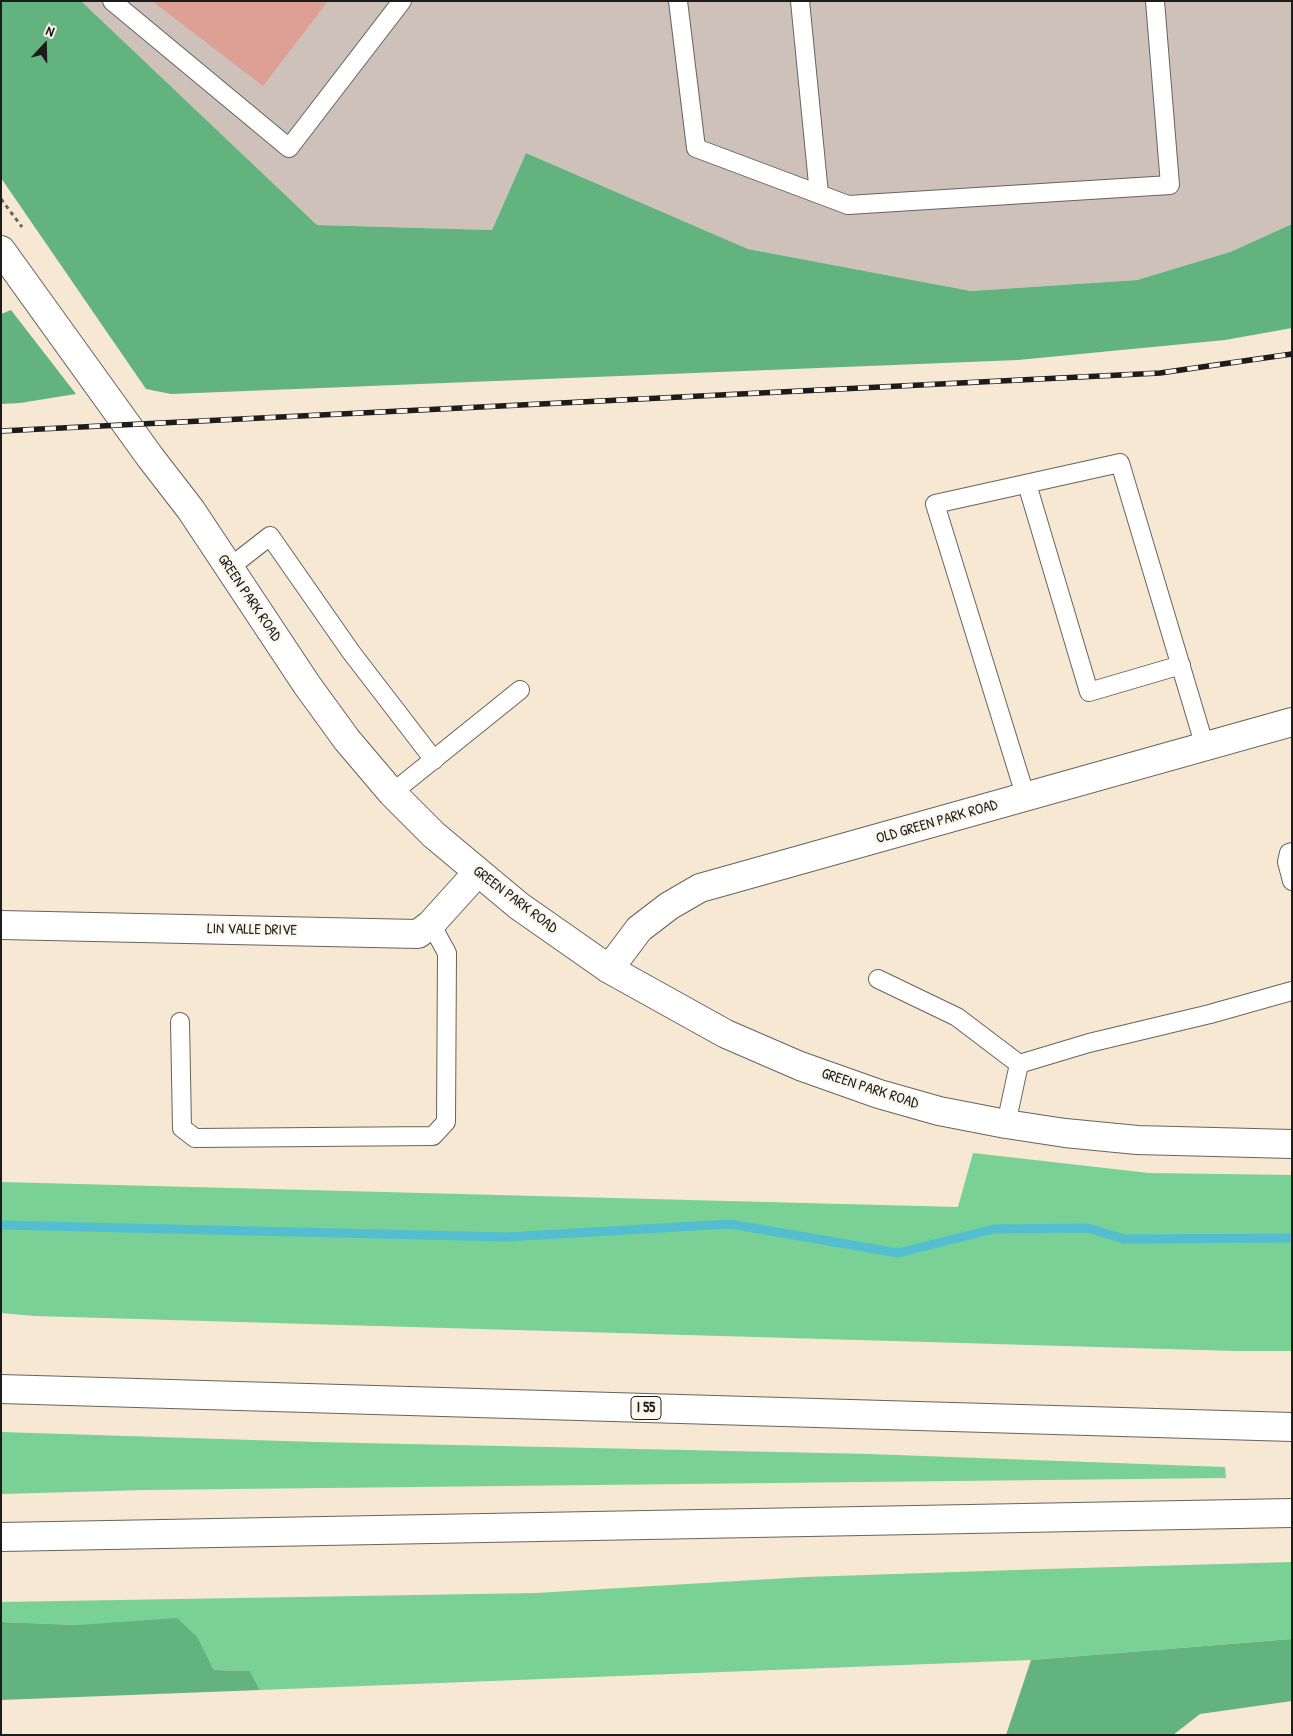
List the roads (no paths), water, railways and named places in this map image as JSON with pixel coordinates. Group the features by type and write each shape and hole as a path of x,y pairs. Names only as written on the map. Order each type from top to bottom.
{"main road":[{"name":"GREEN PARK ROAD","path":"1,250 150,457 191,510 306,686 347,740 392,793 434,835 477,873 519,906 609,969 726,1034 800,1066 939,1111 1065,1133 1137,1140 1292,1144"},
{"name":"OLD GREEN PARK ROAD","path":"609,969 639,929 669,906 700,888 1292,722"},
{"name":"LIN VALLE DRIVE","path":"1,925 418,934 431,924 477,873"},
{"name":"I 55","path":"1,1389 1292,1426"},
{"path":"1,1537 1292,1513"}],"lane":[{"path":"112,1 289,148 402,1"},
{"path":"678,1 696,148 848,205 1170,185 1155,1"},
{"path":"800,1 819,194"},
{"path":"1026,798 935,504 1120,463 1205,747"},
{"path":"1027,484 1089,692 1181,666"},
{"path":"229,568 270,536 352,652 434,760"},
{"path":"392,793 520,690"},
{"path":"1292,852 1289,853 1287,862 1292,881"},
{"path":"180,1022 182,1128 195,1138 433,1136 446,1122 447,953 431,924"},
{"path":"878,979 957,1016 1020,1064"},
{"path":"1020,1064 1088,1044 1210,1014 1292,991"},
{"path":"1006,1124 1020,1064"}],"waterway":[{"path":"1,1225 506,1237 730,1224 898,1253 994,1229 1088,1228 1124,1239 1292,1238"}],"railway":[{"path":"1,431 1160,373 1292,354"}]}
